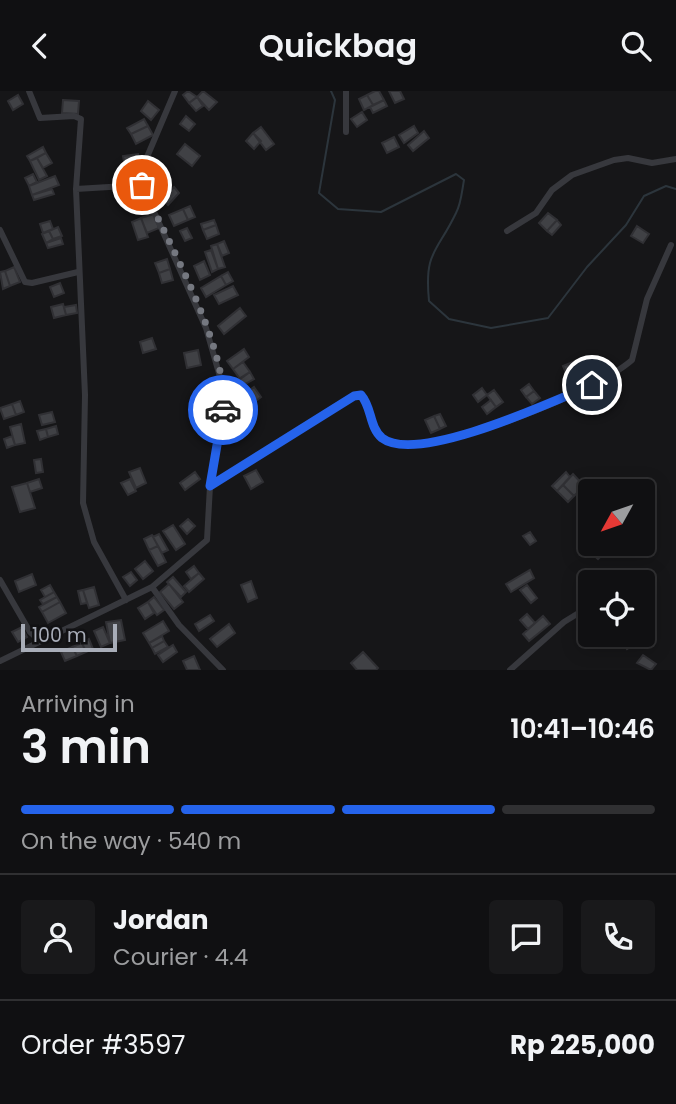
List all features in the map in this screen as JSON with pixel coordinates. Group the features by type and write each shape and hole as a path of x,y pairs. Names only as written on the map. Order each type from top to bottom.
{"street":[{"path":"29,91 40,118 46,120 74,115 81,119 76,189 85,395 83,503 94,542 126,600"},
{"path":"0,661 152,587 207,540 210,486 224,391 216,355 196,303 142,185 147,157 175,91"},
{"path":"346,91 346,132"},
{"path":"507,231 536,213 552,190 572,175 614,160 628,158 652,163 676,159"},
{"path":"76,189 142,185"},
{"path":"0,230 24,282 32,283 78,272"},
{"path":"210,486 354,396 361,395 366,401 375,429 382,438 392,443 419,443 482,431 592,385 632,359 647,299 671,245"},
{"path":"0,580 30,632 40,641"},
{"path":"152,587 179,625 223,670"},
{"path":"510,670 564,622 578,613"}],"building":[{"path":"188,91 197,97 189,103 183,95"},
{"path":"203,91 217,102 209,110 197,97"},
{"path":"379,91 384,100 373,105 367,95"},
{"path":"389,91 400,91 404,99 395,103"},
{"path":"18,95 23,104 13,110 8,101"},
{"path":"367,95 373,105 364,110 359,99"},
{"path":"197,97 203,106 196,111 189,103"},
{"path":"63,100 79,101 78,114 62,113"},
{"path":"384,100 387,106 373,113 370,107"},
{"path":"148,101 159,110 151,120 141,111"},
{"path":"362,112 367,120 357,127 351,119"},
{"path":"186,116 195,124 189,131 180,124"},
{"path":"144,119 148,126 131,134 127,128"},
{"path":"148,126 153,135 136,144 131,134"},
{"path":"414,126 418,133 404,143 399,135"},
{"path":"261,127 274,144 266,150 253,133"},
{"path":"424,131 429,138 413,151 408,145"},
{"path":"253,133 261,141 254,149 246,141"},
{"path":"394,137 399,147 387,153 382,143"},
{"path":"185,144 200,156 192,166 177,154"},
{"path":"43,147 46,153 30,161 27,156"},
{"path":"46,153 52,163 43,168 37,158"},
{"path":"138,154 140,165 125,168 123,156"},
{"path":"37,158 47,176 39,180 30,161"},
{"path":"33,174 37,182 29,186 25,178"},
{"path":"55,176 59,185 32,195 29,186"},
{"path":"160,185 168,194 162,199 155,190"},
{"path":"174,187 179,193 168,205 162,199"},
{"path":"52,189 54,194 34,200 32,195"},
{"path":"190,206 195,217 188,220 183,209"},
{"path":"183,209 188,220 174,226 169,215"},
{"path":"548,213 557,220 547,231 539,223"},
{"path":"154,214 159,228 147,233 141,218"},
{"path":"141,218 148,237 138,240 132,222"},
{"path":"214,220 216,225 203,230 201,224"},
{"path":"557,220 561,225 552,235 547,231"},
{"path":"50,221 53,229 43,233 40,224"},
{"path":"216,225 219,234 207,239 203,230"},
{"path":"637,226 649,234 643,243 631,236"},
{"path":"58,227 62,236 53,239 49,231"},
{"path":"187,228 192,238 185,241 180,231"},
{"path":"49,231 53,239 46,243 42,234"},
{"path":"61,238 63,244 48,248 46,243"},
{"path":"224,241 229,253 222,256 217,244"},
{"path":"217,244 225,267 218,269 211,246"},
{"path":"211,250 218,269 212,272 205,252"},
{"path":"167,259 170,269 159,273 155,263"},
{"path":"204,261 210,275 200,280 194,266"},
{"path":"14,267 20,282 10,286 5,271"},
{"path":"170,269 173,280 162,283 159,273"},
{"path":"5,271 10,286 3,289 0,272"},
{"path":"228,272 233,281 226,285 221,276"},
{"path":"221,276 226,285 206,297 201,288"},
{"path":"60,283 64,293 54,297 50,287"},
{"path":"233,286 238,295 219,304 214,295"},
{"path":"63,304 66,315 54,318 51,307"},
{"path":"76,305 77,313 66,315 64,307"},
{"path":"240,308 246,316 224,334 218,326"},
{"path":"152,338 156,349 143,353 140,342"},
{"path":"244,349 249,357 233,369 227,361"},
{"path":"198,350 201,365 187,368 184,353"},
{"path":"575,361 581,375 569,380 563,366"},
{"path":"243,362 250,372 240,379 233,369"},
{"path":"250,372 254,379 238,388 234,382"},
{"path":"529,384 534,391 526,397 521,390"},
{"path":"254,387 261,397 242,412 234,402"},
{"path":"482,388 487,395 478,402 473,395"},
{"path":"494,390 503,402 496,407 487,395"},
{"path":"534,391 540,398 532,404 526,397"},
{"path":"200,394 204,400 194,406 191,400"},
{"path":"206,397 215,410 203,418 194,406"},
{"path":"491,400 496,407 487,414 482,407"},
{"path":"20,401 24,412 16,415 12,404"},
{"path":"12,404 16,415 4,419 0,408"},
{"path":"249,408 255,416 240,427 234,419"},
{"path":"52,412 55,422 42,425 39,415"},
{"path":"440,414 446,426 440,429 434,416"},
{"path":"434,416 440,429 431,433 425,420"},
{"path":"21,424 25,443 15,445 10,427"},
{"path":"56,426 58,434 48,437 46,429"},
{"path":"46,429 48,437 40,440 37,431"},
{"path":"12,436 15,445 7,448 4,439"},
{"path":"41,459 43,472 36,473 34,460"},
{"path":"140,468 146,483 136,488 129,472"},
{"path":"256,470 263,482 251,489 244,476"},
{"path":"195,472 200,479 185,490 180,483"},
{"path":"566,472 570,477 557,491 552,486"},
{"path":"573,474 578,479 578,492 574,496 563,485"},
{"path":"39,479 42,488 30,492 27,483"},
{"path":"130,479 136,491 128,495 121,483"},
{"path":"27,483 35,508 20,512 12,487"},
{"path":"563,485 574,496 568,502 557,491"},
{"path":"188,519 195,526 187,534 180,526"},
{"path":"173,525 185,544 176,550 163,531"},
{"path":"530,532 536,541 530,545 523,536"},
{"path":"159,534 168,550 162,553 153,537"},
{"path":"152,535 158,546 149,550 144,539"},
{"path":"158,546 166,562 158,566 149,550"},
{"path":"145,561 153,571 143,579 135,569"},
{"path":"194,566 199,573 191,579 186,572"},
{"path":"530,570 534,578 511,592 506,584"},
{"path":"131,572 137,580 130,586 123,577"},
{"path":"199,573 204,579 189,592 184,586"},
{"path":"32,574 36,585 19,592 15,581"},
{"path":"173,577 186,592 181,597 167,582"},
{"path":"251,581 257,598 248,602 241,585"},
{"path":"169,584 183,602 174,609 160,592"},
{"path":"50,585 54,592 45,597 41,590"},
{"path":"527,585 537,598 531,603 520,590"},
{"path":"94,587 99,605 89,608 83,590"},
{"path":"83,590 87,603 81,604 78,591"},
{"path":"54,592 57,597 43,604 40,600"},
{"path":"57,597 60,602 42,612 39,607"},
{"path":"154,597 164,610 157,615 148,602"},
{"path":"60,602 66,613 48,623 42,612"},
{"path":"148,602 154,613 145,619 138,608"},
{"path":"527,614 535,623 528,629 520,620"},
{"path":"210,615 214,621 199,631 195,624"},
{"path":"543,616 550,624 529,641 523,634"},
{"path":"121,620 125,640 110,643 106,622"},
{"path":"163,621 169,631 149,643 143,633"},
{"path":"229,624 235,633 217,647 210,639"},
{"path":"22,627 27,637 18,642 12,632"},
{"path":"103,627 110,643 101,647 94,631"},
{"path":"162,636 164,641 152,648 149,643"},
{"path":"89,639 93,649 86,652 82,643"},
{"path":"164,641 168,647 155,654 152,648"},
{"path":"82,643 86,652 77,656 72,647"},
{"path":"173,645 177,652 163,662 158,655"},
{"path":"72,647 77,656 65,661 61,652"},
{"path":"363,652 378,668 376,670 357,670 351,663"},
{"path":"643,655 656,664 651,670 637,663"},
{"path":"194,656 200,670 187,670 183,661"}],"waterway":[{"path":"331,91 335,100 319,193 338,209 381,212 456,174 464,180 458,209 433,253 428,272 429,301 449,319 491,328 548,318 587,267 626,225 644,196 666,186 676,189"}],"way so far":[{"path":"142,185 196,303 216,355 224,391 223,410"}],"route":[{"path":"223,410 215,442 210,486 337,404 354,396 361,395 366,401 375,429 382,438 392,443 419,443 482,431 592,385"}]}
